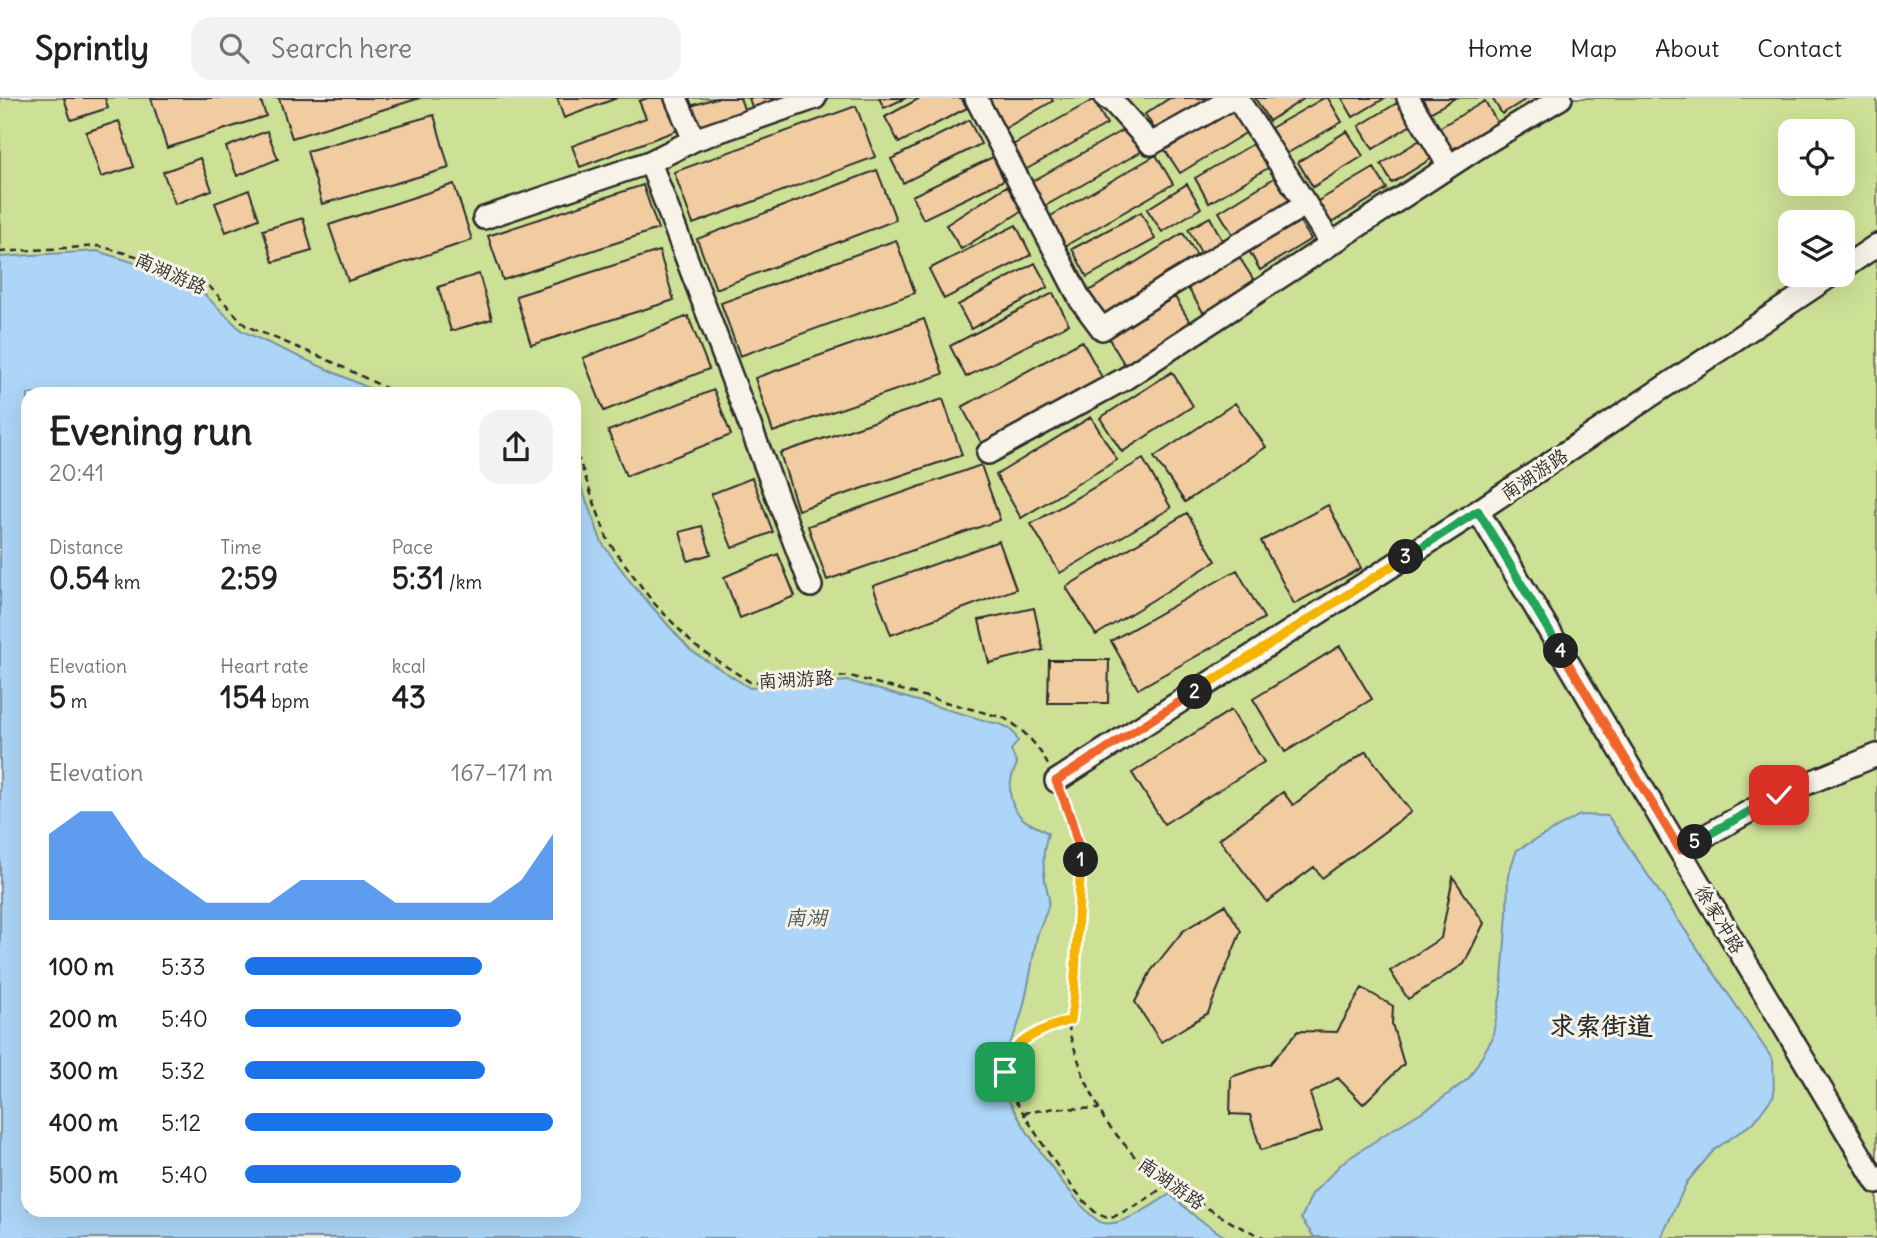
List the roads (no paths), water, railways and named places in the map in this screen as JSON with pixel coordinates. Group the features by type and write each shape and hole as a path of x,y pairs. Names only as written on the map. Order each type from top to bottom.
{"street":[{"path":"676,98 694,140"},
{"path":"484,218 650,162 694,140 815,98"},
{"path":"976,98 1081,301 1102,329 1306,204"},
{"path":"1106,98 1113,102 1151,144 1235,98 1331,243"},
{"path":"1408,98 1449,166"},
{"path":"988,453 1126,378 1449,166 1560,98"},
{"path":"650,162 811,586"},
{"path":"1855,260 1877,245"},
{"name":"南湖游路","path":"1056,781 1478,511 1814,287"},
{"name":"徐家冲路","path":"1478,511 1877,1183"},
{"path":"1680,850 1779,795 1877,755"}],"water":[{"name":"南湖","path":"97,251 151,268 202,292 242,331 366,387 21,387 21,1217 581,1217 581,486 602,543 633,585 690,650 750,688 849,681 1000,724 1013,733 1018,741 1011,750 1017,764 1010,785 1011,799 1022,818 1048,833 1043,862 1049,901 1037,936 1021,1014 1001,1064 1000,1079 1004,1092 1062,1182 1093,1217 1103,1223 1119,1222 1138,1214 1170,1194 1198,1219 1227,1238 0,1238 0,257"},
{"path":"1580,815 1608,816 1773,1060 1774,1095 1754,1122 1714,1150 1687,1182 1661,1238 1314,1237 1301,1219 1312,1194 1342,1163 1435,1104 1469,1078 1492,1039 1501,993 1508,875 1517,850"}],"district":[{"name":"求索街道","path":"1601,1026"}]}
